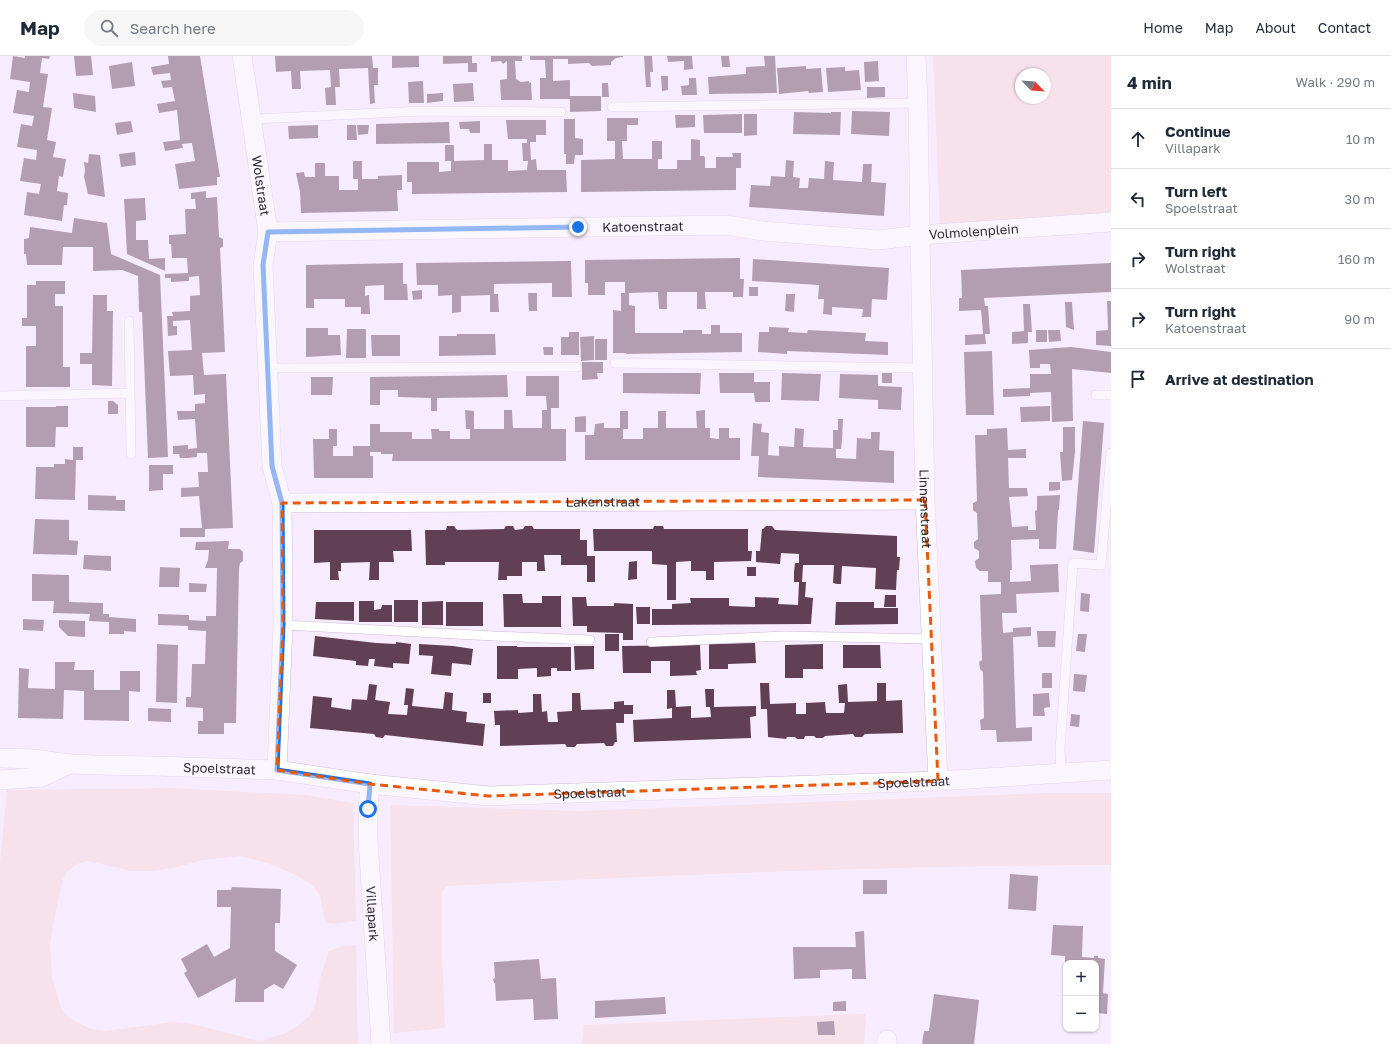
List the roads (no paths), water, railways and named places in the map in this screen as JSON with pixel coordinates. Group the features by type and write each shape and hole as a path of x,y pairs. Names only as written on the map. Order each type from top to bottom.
{"street":[{"name":"Wolstraat","path":"242,56 268,232 263,265 272,466 282,503 283,625 277,770"},
{"name":"Volmolenplein","path":"916,56 920,235 1111,222"},
{"name":"Katoenstraat","path":"268,232 726,225 763,231 879,240 920,235"},
{"name":"Linnenstraat","path":"920,235 925,500 938,781"},
{"name":"Lakenstraat","path":"282,503 925,500"},
{"name":"Spoelstraat","path":"0,758 33,759 70,764 277,770 370,784 489,796 938,781 1111,770"},
{"name":"Spoelstraat","path":"0,780 42,777 70,764"},
{"name":"Villapark","path":"370,784 368,839 381,1044"}],"lane":[{"path":"612,107 918,102"},
{"path":"252,119 422,111 561,112"},
{"path":"130,321 131,454"},
{"path":"615,363 922,368"},
{"path":"267,368 577,367"},
{"path":"0,396 130,393"},
{"path":"1096,395 1111,395"},
{"path":"1061,772 1060,749 1073,563 1101,565 1111,453"},
{"path":"283,625 590,640"},
{"path":"651,642 786,636 931,639"}]}
